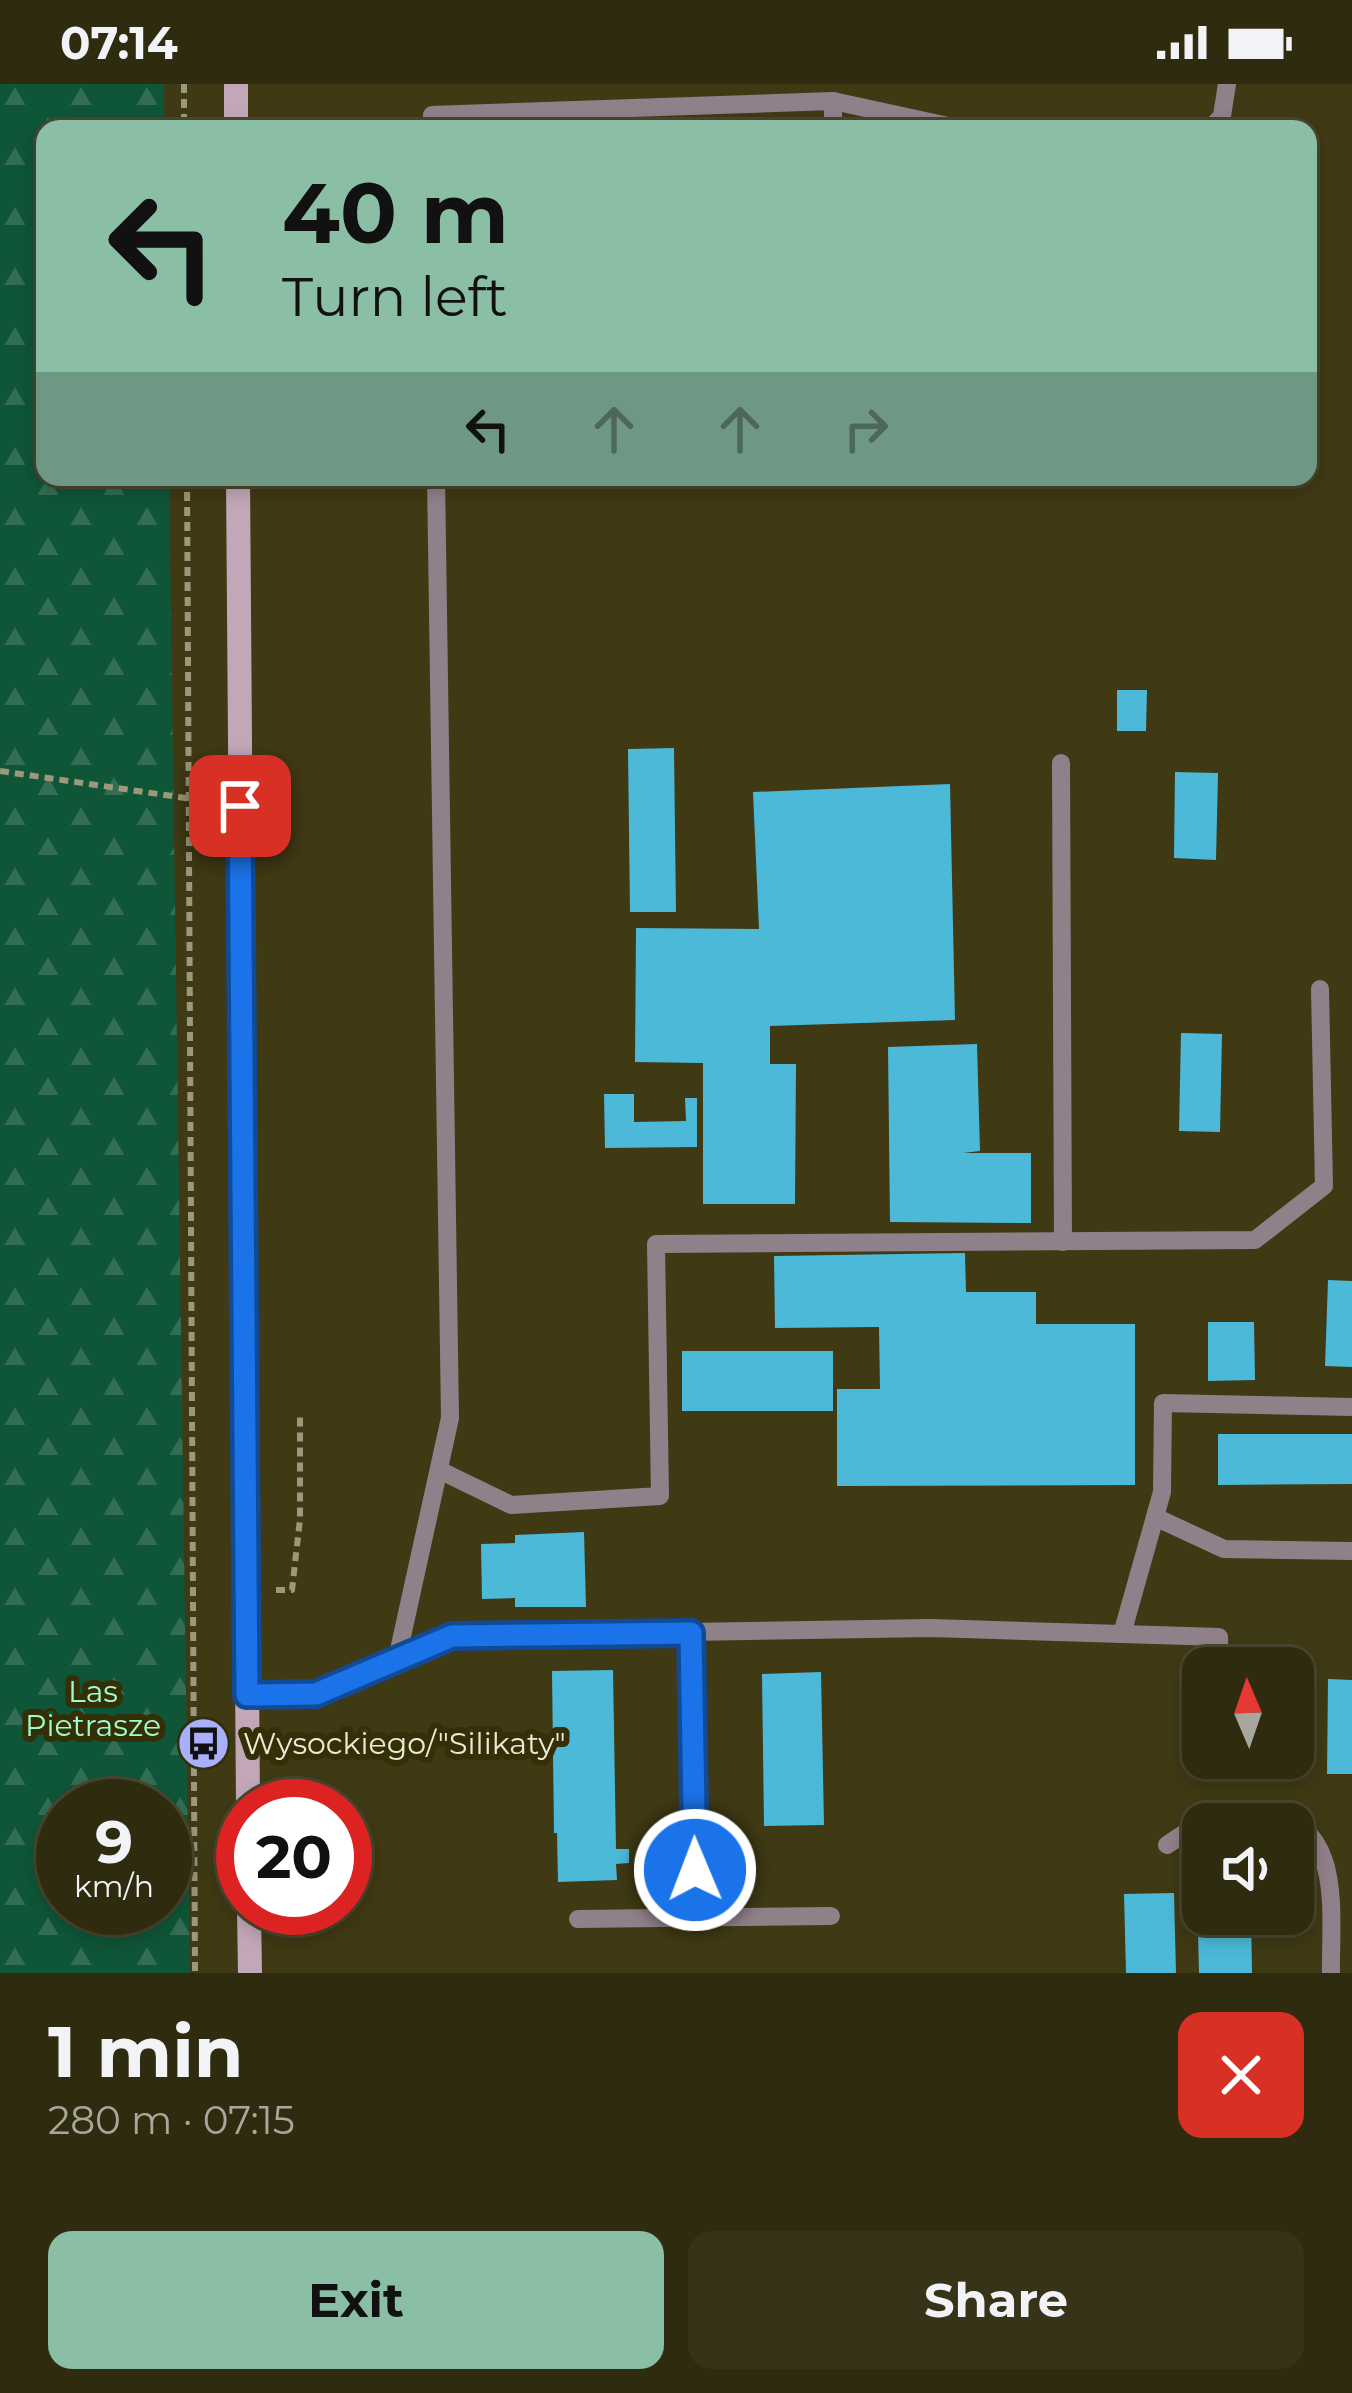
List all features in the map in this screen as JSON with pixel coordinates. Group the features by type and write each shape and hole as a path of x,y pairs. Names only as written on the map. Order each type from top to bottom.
{"main road":[{"path":"237,120 240,88"},
{"path":"238,486 248,1779"},
{"path":"249,1935 250,1973"}],"lane":[{"path":"1218,120 1227,84"},
{"path":"833,101 833,120"},
{"path":"432,120 432,115 833,101 921,120"},
{"path":"397,1659 450,1418 436,486"},
{"path":"1060,763 1064,1241"},
{"path":"439,1470 511,1505 660,1496 656,1244 1255,1240 1324,1186 1320,989"},
{"path":"1122,1634 1162,1492 1163,1402 1352,1407"},
{"path":"1155,1517 1224,1549 1352,1551"},
{"path":"247,1695 316,1694 452,1636 931,1628 1219,1637 1219,1647"},
{"path":"691,1633 695,1918"},
{"path":"1167,1845 1207,1818 1243,1812 1285,1816 1305,1826 1323,1855 1329,1882 1331,1973"},
{"path":"578,1919 831,1916"}],"path":[{"path":"184,84 184,120"},
{"path":"187,486 195,1973"},
{"path":"0,771 240,806"}],"green space":[{"name":"Las Pietrasze","path":"0,84 164,84 164,120 36,120 36,486 169,486 187,1779 36,1779 36,1935 189,1935 190,1973 0,1973"}],"building":[{"path":"1117,690 1147,690 1146,731 1117,731"},
{"path":"674,748 676,912 630,912 628,749"},
{"path":"1175,772 1218,773 1216,860 1174,858"},
{"path":"950,784 955,1020 770,1026 770,1064 796,1064 795,1204 703,1204 703,1063 635,1062 636,928 759,929 753,792"},
{"path":"1181,1033 1222,1034 1220,1132 1179,1131"},
{"path":"977,1044 980,1151 963,1153 1031,1153 1031,1223 890,1222 888,1047"},
{"path":"604,1094 634,1094 634,1122 686,1121 685,1098 697,1098 697,1147 605,1148"},
{"path":"965,1253 966,1292 1036,1292 1036,1324 1135,1324 1135,1485 837,1486 837,1389 880,1389 879,1327 775,1328 774,1256"},
{"path":"1328,1280 1352,1281 1352,1367 1325,1366"},
{"path":"1208,1322 1254,1322 1255,1380 1208,1381"},
{"path":"682,1351 833,1351 833,1411 682,1411"},
{"path":"1218,1434 1352,1434 1352,1484 1218,1485"},
{"path":"584,1532 586,1607 515,1607 515,1598 482,1599 481,1544 515,1543 515,1535"},
{"path":"613,1670 616,1849 629,1849 629,1863 616,1864 617,1880 558,1882 552,1671"},
{"path":"821,1672 824,1825 764,1826 762,1674"},
{"path":"1328,1679 1352,1680 1352,1774 1327,1774"},
{"path":"1174,1893 1176,1973 1126,1973 1124,1894"},
{"path":"1198,1935 1251,1935 1252,1973 1199,1973"}],"place":[{"name":"Wysockiego/\"Silikaty\"","path":"204,1744"}],"route":[{"path":"240,806 247,1695 316,1694 452,1636 691,1633 695,1870"}]}
